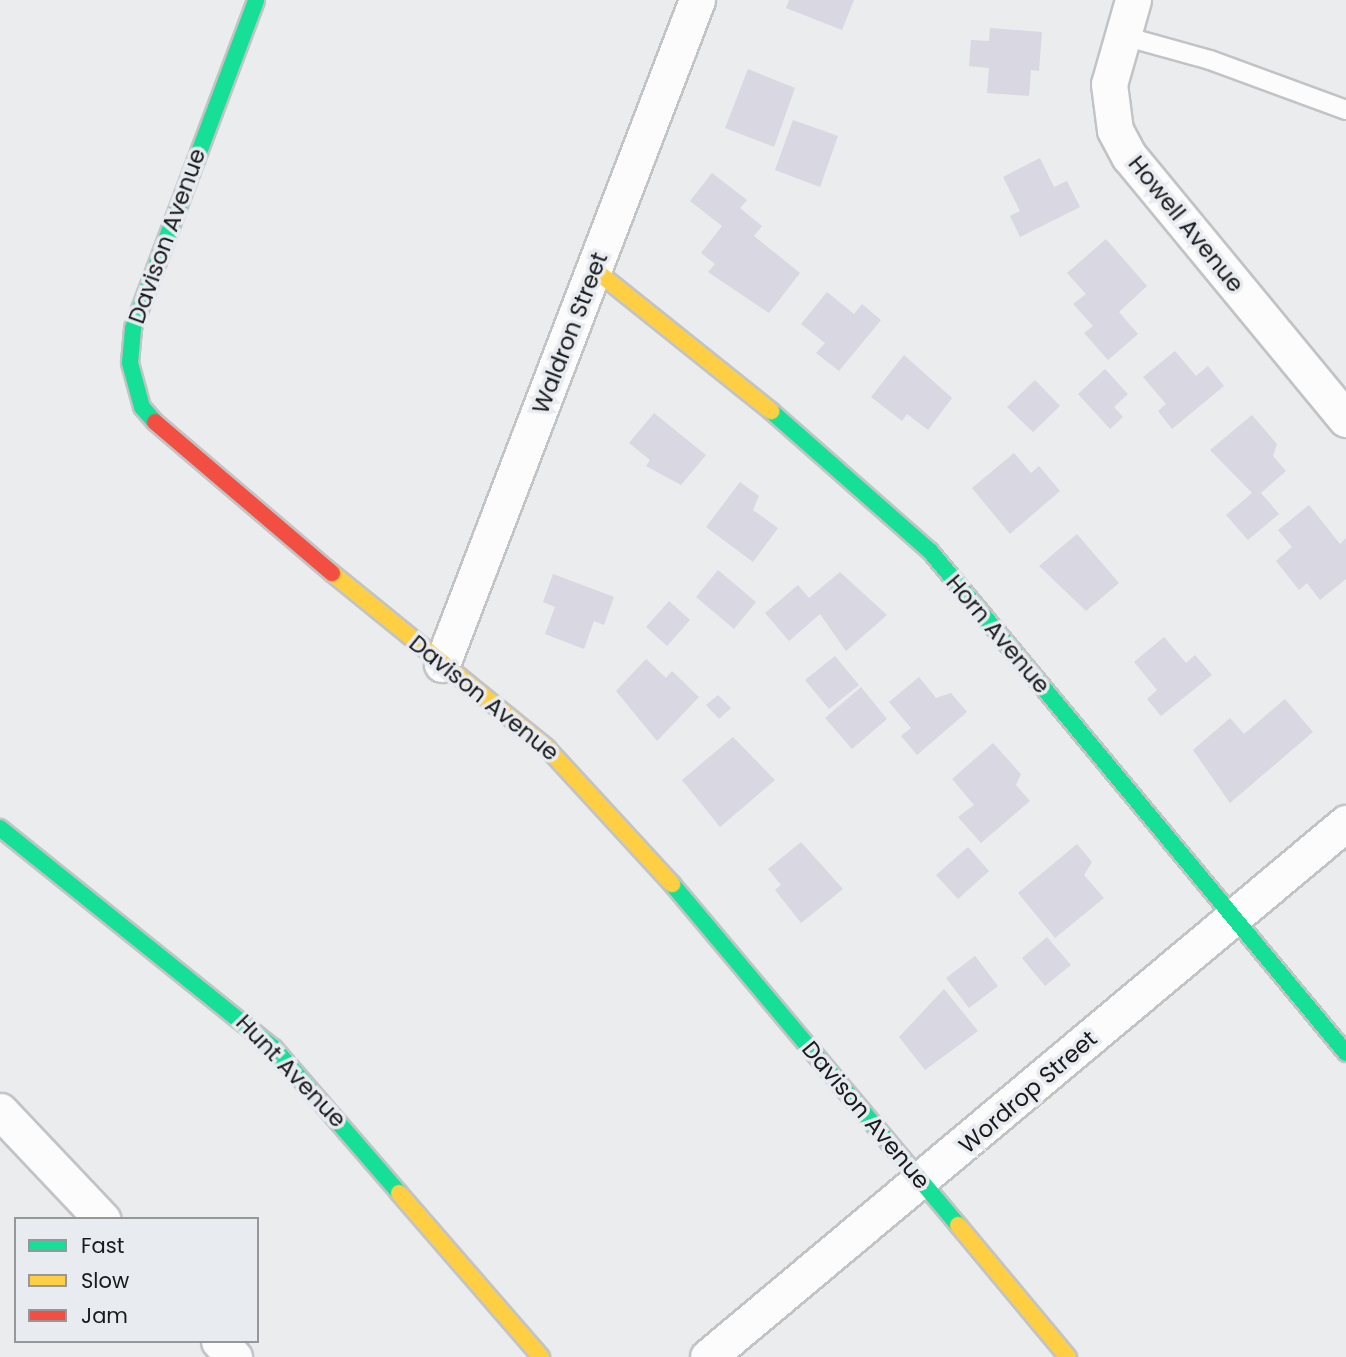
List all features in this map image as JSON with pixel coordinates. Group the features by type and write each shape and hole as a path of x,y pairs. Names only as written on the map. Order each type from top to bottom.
{"street":[{"name":"Davison Avenue","path":"256,0 133,328 135,387 150,420 176,446 442,664 604,803 1068,1357"},
{"name":"Waldron Street","path":"442,664 697,0"},
{"name":"Howell Avenue","path":"1133,0 1120,35 1110,108 1129,156 1346,419"},
{"name":"Horn Avenue","path":"595,270 884,504 1346,1053"},
{"name":"Wordrop Street","path":"708,1357 922,1182 1346,823"},
{"name":"Hunt Avenue","path":"0,828 274,1048 541,1357"},
{"path":"0,1111 100,1217"},
{"path":"221,1343 234,1357"}],"lane":[{"path":"1120,35 1210,60 1346,110"}],"building":[{"path":"789,0 854,0 842,30 786,8"},
{"path":"990,28 1042,32 1039,71 1031,70 1029,96 987,93 989,68 969,66 971,40 989,41"},
{"path":"748,69 795,88 774,147 725,128"},
{"path":"793,120 838,136 820,187 775,170"},
{"path":"1040,158 1054,187 1067,181 1080,207 1020,237 1010,216 1020,211 1003,177"},
{"path":"712,173 747,200 740,208 762,226 754,236 800,273 769,313 708,272 715,264 701,253 722,226 690,201"},
{"path":"1106,239 1147,286 1119,312 1138,334 1108,360 1084,333 1093,326 1073,304 1086,294 1067,273"},
{"path":"827,292 854,314 862,304 881,320 839,371 816,353 825,343 801,324"},
{"path":"1175,351 1196,376 1208,366 1224,386 1172,429 1158,411 1166,404 1143,377"},
{"path":"904,355 952,398 928,430 907,414 902,421 871,397"},
{"path":"1105,369 1128,394 1114,407 1123,417 1110,429 1078,394"},
{"path":"1035,380 1060,406 1033,432 1007,407"},
{"path":"654,413 706,455 681,485 646,466 650,460 629,443"},
{"path":"1252,415 1277,444 1273,456 1286,471 1261,493 1279,514 1248,540 1226,515 1252,493 1210,450"},
{"path":"1014,453 1031,473 1039,466 1060,491 1010,534 972,488"},
{"path":"740,482 759,496 753,510 778,528 753,562 706,527"},
{"path":"1309,505 1340,544 1346,538 1346,579 1320,600 1307,583 1299,590 1276,561 1292,547 1278,530"},
{"path":"1077,534 1119,583 1086,611 1039,566"},
{"path":"718,570 756,602 734,629 696,597"},
{"path":"840,572 887,615 846,651 820,614 789,641 765,613 798,585 809,598"},
{"path":"553,574 614,597 604,625 594,621 584,649 545,634 555,607 543,602"},
{"path":"669,601 690,620 667,646 646,627"},
{"path":"1164,637 1186,663 1195,655 1212,675 1161,716 1147,699 1157,690 1134,662"},
{"path":"835,656 859,685 829,709 805,680"},
{"path":"646,659 666,678 672,671 699,697 657,741 616,691"},
{"path":"919,677 936,698 951,693 967,712 917,755 901,736 911,728 889,702"},
{"path":"861,687 887,719 852,749 825,718"},
{"path":"718,695 731,708 719,719 706,705"},
{"path":"1285,699 1313,732 1230,803 1193,750 1230,718 1244,734"},
{"path":"733,737 775,780 720,827 682,780"},
{"path":"993,743 1021,774 1016,785 1030,801 981,843 958,817 974,805 952,779"},
{"path":"801,842 843,889 801,923 775,890 781,885 768,869"},
{"path":"1077,844 1092,862 1084,875 1104,898 1055,938 1018,893"},
{"path":"968,847 989,871 958,899 936,875"},
{"path":"1047,937 1071,965 1045,986 1022,958"},
{"path":"975,956 998,986 969,1008 946,978"},
{"path":"944,989 978,1031 925,1070 899,1037"}],"traffic: fast":[{"path":"155,422 142,407 130,363 133,328 256,0"},
{"path":"771,411 930,551 1346,1053"},
{"path":"0,828 274,1048 399,1193"},
{"path":"672,884 958,1225"}],"traffic: slow":[{"path":"595,270 771,411"},
{"path":"332,573 547,748 672,884"},
{"path":"399,1193 541,1357"},
{"path":"958,1225 1068,1357"}],"traffic: jam":[{"path":"155,422 332,573"}]}
